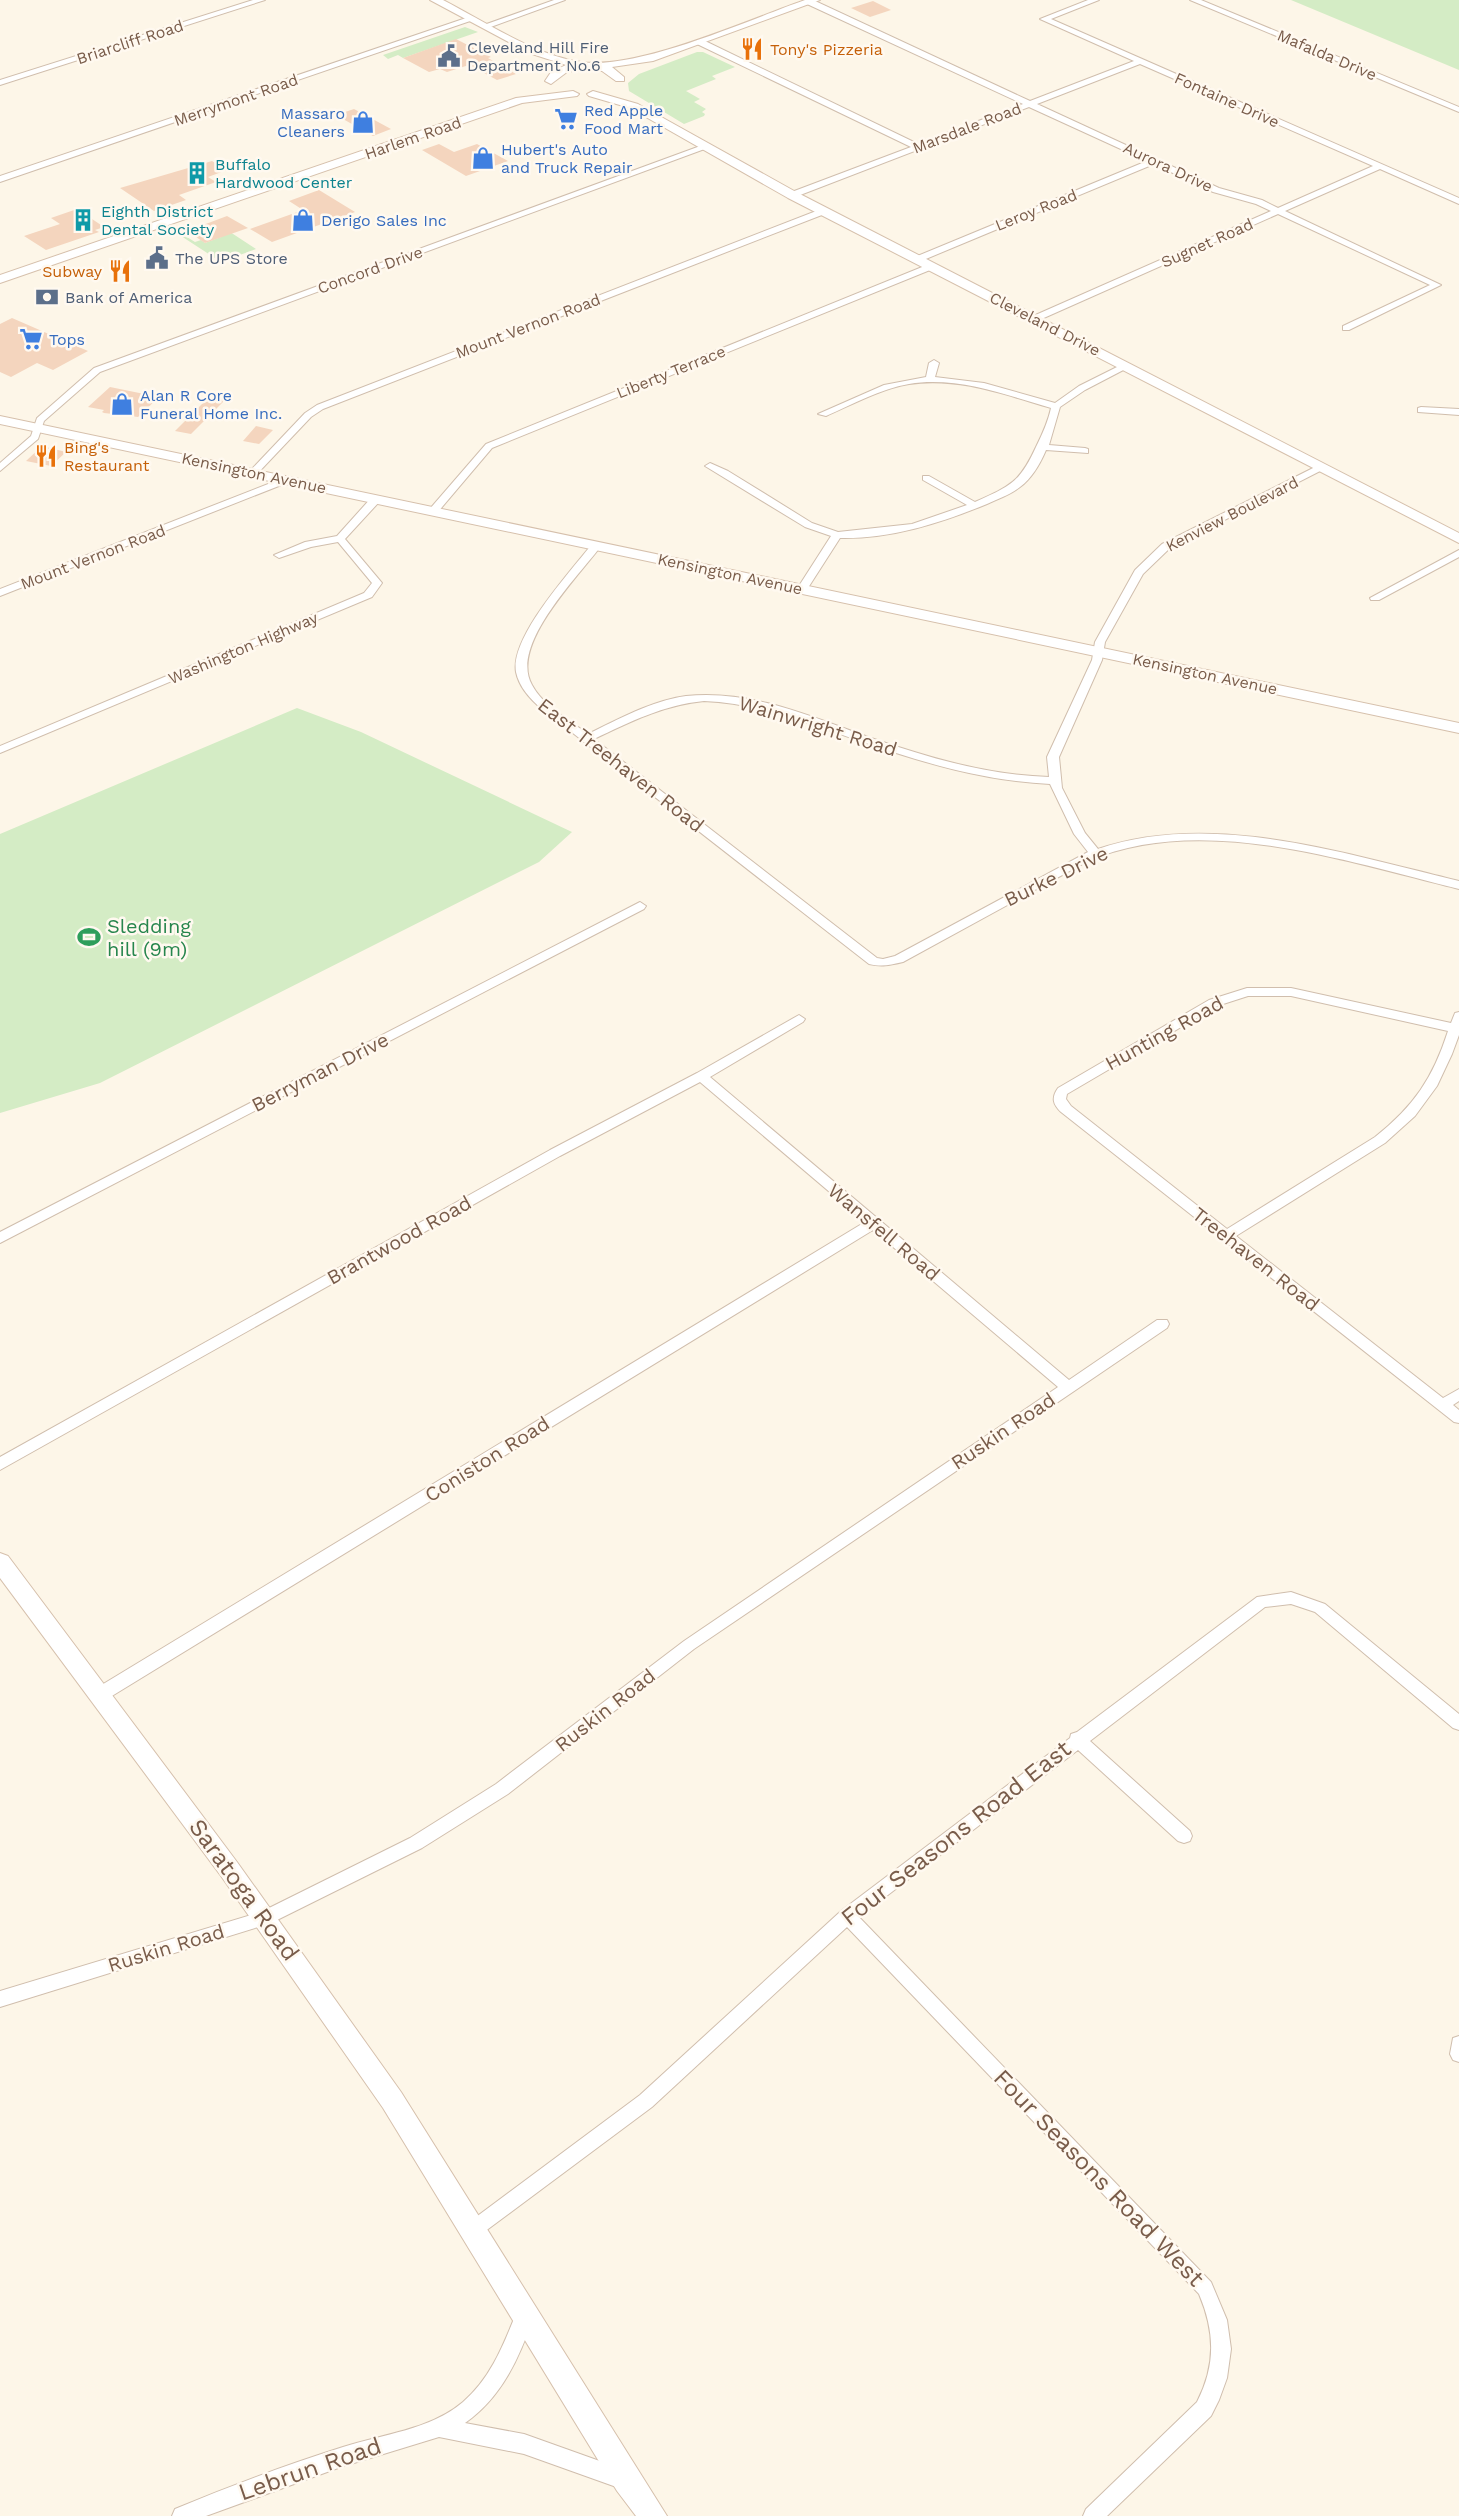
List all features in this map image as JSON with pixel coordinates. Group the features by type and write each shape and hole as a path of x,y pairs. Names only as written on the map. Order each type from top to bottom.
{"street":[{"name":"Briarcliff Road","path":"0,83 261,0"},
{"path":"435,0 533,51 581,66 649,59 812,1"},
{"path":"485,26 561,0"},
{"name":"Fontaine Drive","path":"1095,0 1044,19 1459,201"},
{"name":"Mafalda Drive","path":"1194,0 1459,110"},
{"name":"Aurora Drive","path":"812,1 1216,190 1278,211 1437,285 1346,328"},
{"name":"Merrymont Road","path":"0,179 472,19"},
{"path":"700,42 918,147"},
{"path":"533,51 560,90 573,93"},
{"path":"593,94 610,89 649,59"},
{"name":"Marsdale Road","path":"792,195 1141,62"},
{"name":"Harlem Road","path":"520,100 565,69 581,66"},
{"path":"597,66 610,69 618,82"},
{"name":"Cleveland Drive","path":"618,82 634,106"},
{"name":"Harlem Road","path":"0,279 520,100 573,93 593,94"},
{"name":"Cleveland Drive","path":"593,94 634,106 792,195 1459,539"},
{"name":"Concord Drive","path":"0,468 35,437 40,420 97,370 706,147"},
{"name":"Leroy Road","path":"918,259 1154,161"},
{"name":"Sugnet Road","path":"1034,319 1380,166"},
{"name":"Mount Vernon Road","path":"253,473 308,415 321,407 824,211"},
{"name":"Liberty Terrace","path":"433,511 489,446 932,266"},
{"path":"930,379 934,363"},
{"path":"710,466 732,475 803,520 837,535 917,528 945,520 1018,483 1030,471 1056,406 1082,388 1126,366"},
{"path":"823,414 893,385 930,379 968,383 1056,406"},
{"path":"1420,410 1459,412"},
{"name":"Kensington Avenue","path":"0,420 1459,728"},
{"path":"1041,447 1085,451"},
{"name":"Kenview Boulevard","path":"1096,854 1067,812 1054,781 1053,757 1098,652 1100,642 1139,572 1160,551 1321,467"},
{"path":"926,478 975,506"},
{"name":"Mount Vernon Road","path":"0,592 286,480"},
{"path":"279,555 309,544 340,539 376,499"},
{"path":"802,589 837,535"},
{"name":"Washington Highway","path":"0,750 368,595 377,583 373,575 340,539"},
{"name":"East Treehaven Road","path":"596,546 525,644 520,664 525,682 539,702 763,876"},
{"path":"1375,597 1459,553"},
{"name":"Wainwright Road","path":"586,739 668,703 722,698 788,713 959,769 996,777 1054,781"},
{"name":"Burke Drive","path":"763,876 866,956 883,963 900,958 1096,854 1147,841 1235,840 1291,847 1459,885"},
{"name":"Berryman Drive","path":"0,1238 639,906"},
{"name":"Hunting Road","path":"1058,1097 1062,1091 1213,1003 1247,992 1291,992 1457,1022"},
{"name":"Brantwood Road","path":"0,1464 555,1153 701,1076 799,1018"},
{"path":"1226,1236 1380,1140 1402,1123 1432,1087 1457,1022"},
{"name":"Wansfell Road","path":"701,1076 1067,1387"},
{"name":"Treehaven Road","path":"1058,1097 1059,1103 1066,1109 1459,1418"},
{"name":"Coniston Road","path":"101,1694 874,1223"},
{"name":"Ruskin Road","path":"0,1999 265,1918 416,1843 502,1789 689,1645 1162,1324"},
{"path":"1443,1406 1459,1394"},
{"name":"Saratoga Road","path":"0,1562 101,1694 265,1918 392,2100 474,2229"},
{"name":"Four Seasons Road East","path":"474,2229 646,2101 847,1916 1252,1606 1277,1597 1307,1602 1320,1608 1459,1723"},
{"path":"1077,1739 1184,1836"},
{"name":"Four Seasons Road West","path":"847,1916 1205,2288 1216,2310 1223,2336 1223,2362 1217,2387 1204,2409 1094,2516"},
{"path":"1459,2044 1459,2054"},
{"path":"474,2229 627,2481 653,2516"},
{"name":"Lebrun Road","path":"182,2516 336,2458 440,2428 487,2390 504,2366 517,2341 525,2314"},
{"name":"Lebrun Road","path":"440,2428 524,2444 564,2456 627,2481"}],"green space":[{"path":"1291,0 1459,0 1459,70"},
{"path":"465,27 478,32 403,58 398,55 388,59 383,55"},
{"path":"697,52 703,52 735,67 712,76 716,79 686,91 700,99 694,102 706,109 702,112 704,116 684,124 629,91 628,83 639,74"},
{"path":"174,229 195,242 201,240 205,243 221,237 227,230 256,249 221,262 178,234 174,235 168,231"},
{"path":"297,708 361,732 572,832 539,862 100,1083 0,1113 0,834"}],"building":[{"path":"873,1 891,10 870,17 851,8"},
{"name":"Cleveland Hill Fire Department No.6","path":"456,39 491,57 488,58 516,74 497,80 469,65 447,72 440,69 429,72 403,58"},
{"name":"Massaro Cleaners","path":"354,109 391,129 373,136 336,115"},
{"name":"Hubert's Auto and Truck Repair","path":"439,144 454,152 477,144 508,161 466,176 422,150"},
{"path":"212,161 227,170 208,177 216,182 179,195 186,200 154,211 120,188"},
{"name":"Derigo Sales Inc","path":"319,190 355,212 272,242 250,229 303,210 289,201"},
{"path":"77,209 104,227 95,230 99,232 46,250 24,236 60,224 51,218"},
{"path":"227,216 248,228 205,243 187,231"},
{"name":"Tops","path":"12,318 88,351 53,370 37,363 11,377 0,372 0,324"},
{"name":"Alan R Core Funeral Home Inc.","path":"110,387 159,397 138,417 104,413 102,412 104,410 88,407"},
{"path":"214,392 224,401 191,434 175,431"},
{"path":"256,426 273,430 259,444 243,441"},
{"name":"Bing's Restaurant","path":"42,446 66,452 51,466 26,461"}],"place":[{"name":"Tony's Pizzeria","path":"752,49"},
{"name":"Cleveland Hill Fire Department No.6","path":"449,56"},
{"name":"Red Apple Food Mart","path":"566,119"},
{"name":"Massaro Cleaners","path":"363,122"},
{"name":"Hubert's Auto and Truck Repair","path":"483,158"},
{"name":"Buffalo Hardwood Center","path":"197,173"},
{"name":"Eighth District Dental Society","path":"83,220"},
{"name":"Derigo Sales Inc","path":"303,220"},
{"name":"The UPS Store","path":"157,258"},
{"name":"Subway","path":"120,271"},
{"name":"Bank of America","path":"47,297"},
{"name":"Tops","path":"31,339"},
{"name":"Alan R Core Funeral Home Inc.","path":"122,404"},
{"name":"Bing's Restaurant","path":"46,456"},
{"name":"Sledding hill (9m)","path":"89,937"}]}
